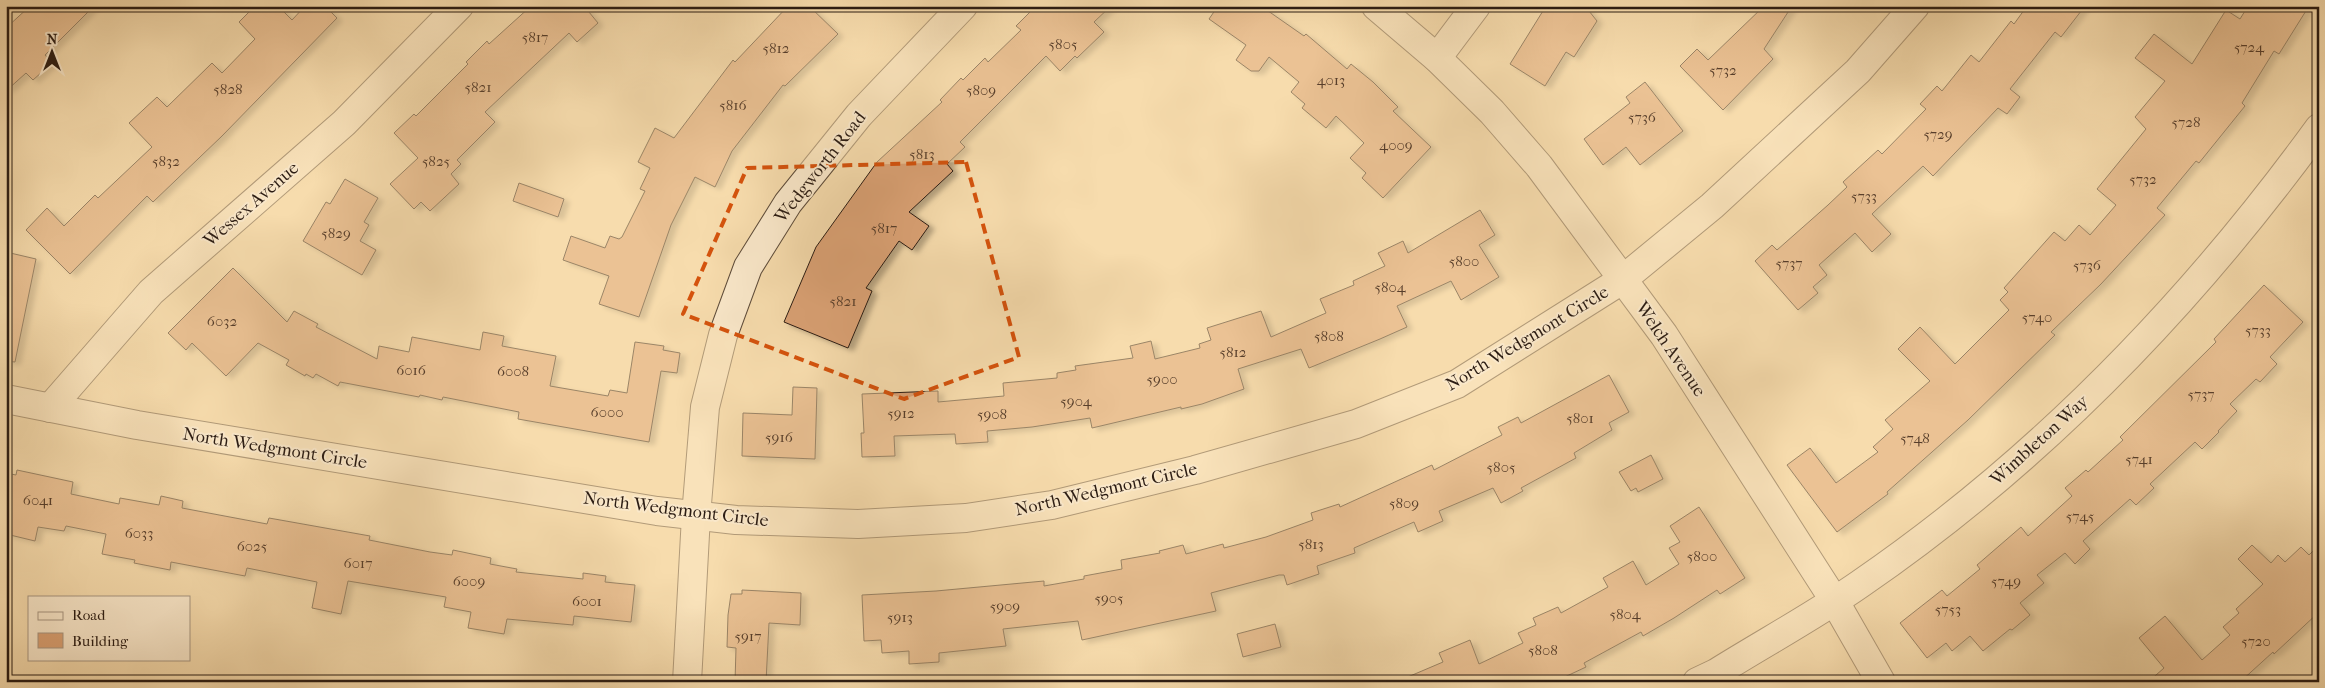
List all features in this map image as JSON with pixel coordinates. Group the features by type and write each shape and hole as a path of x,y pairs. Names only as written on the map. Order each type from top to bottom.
{"street":[{"name":"Wessex Avenue","path":"50,408 151,292 344,123 459,6"},
{"name":"Wedgworth Road","path":"687,682 696,516 706,406 723,334 748,267 788,203 859,115 963,6"},
{"name":"Welch Avenue","path":"1376,6 1437,58 1492,112 1539,166 1664,335 1834,600 1881,682"},
{"path":"1437,58 1476,6"},
{"name":"North Wedgmont Circle","path":"6,399 137,425 637,508 696,516 736,520 858,524 966,518 1052,505 1195,470 1356,424 1457,384 1622,280 1712,206 1858,71 1915,6"},
{"name":"Wimbleton Way","path":"1698,682 1860,584 1975,498 2083,403 2180,302 2273,192 2319,128"}],"highlighted area":[{"path":"966,162 1019,357 904,399 683,314 747,168"}],"building":[{"path":"30,6 94,6 45,55 52,63 33,80 26,73 6,91 6,28"},
{"path":"255,6 278,6 292,20 305,6 325,6 337,18 222,136 153,202 147,196 70,274 26,230 47,208 64,226 95,195 98,198 152,147 129,123 157,97 167,107 212,63 222,73 255,39 239,22"},
{"path":"531,6 584,6 598,23 577,42 569,33 485,112 495,122 457,160 461,164 451,174 459,184 430,211 421,202 414,209 390,184 418,158 394,133 414,114 416,116 468,64 466,62 487,41 489,44"},
{"path":"788,6 809,6 838,34 785,86 783,85 732,151 715,187 695,177 671,225 639,317 599,304 609,276 563,260 571,236 605,248 610,236 619,239 622,237 645,191 640,189 650,168 638,162 655,128 674,138 733,60 735,62"},
{"path":"1036,6 1111,6 1094,22 1104,32 1077,58 1075,56 1060,71 1046,56 960,142 965,147 947,164 953,171 909,212 929,226 912,250 899,241 866,288 872,291 848,348 784,322 816,247 877,162 942,102 940,100 961,78 963,80 985,58 988,62 1021,30 1016,26"},
{"path":"1218,6 1261,6 1304,36 1306,34 1347,69 1351,64 1373,82 1398,107 1393,111 1431,147 1383,198 1362,178 1366,173 1350,158 1364,143 1336,116 1326,128 1302,108 1305,104 1291,92 1299,82 1269,57 1259,71 1251,71 1236,60 1246,45 1209,19"},
{"path":"1546,6 1585,6 1597,21 1574,57 1566,52 1545,86 1510,64"},
{"path":"1764,6 1792,6 1764,49 1773,59 1723,110 1680,66 1697,49 1708,60"},
{"path":"2027,6 2085,6 2061,37 2055,32 2010,89 2020,97 2007,114 1998,108 1933,176 1923,166 1872,214 1891,234 1872,252 1855,233 1819,265 1827,275 1813,287 1818,293 1798,310 1755,261 1772,245 1777,250 1828,205 1847,187 1843,182 1878,150 1882,154 1926,109 1920,104 1937,86 1942,91 1971,55 1979,62 2011,21 2014,24"},
{"path":"2248,6 2309,6 2279,54 2274,51 2242,103 2245,106 2199,163 2196,161 2157,208 2165,215 2101,284 2051,332 2055,335 1968,420 1887,492 1888,494 1837,532 1787,465 1810,448 1836,483 1878,452 1873,447 1893,429 1885,420 1930,381 1898,349 1920,327 1955,364 2009,310 2000,300 2008,292 2004,288 2054,232 2065,241 2079,225 2090,235 2116,205 2097,189 2146,129 2135,117 2165,81 2135,58 2154,34 2192,64 2226,10 2240,19"},
{"path":"1645,82 1683,131 1640,165 1626,147 1603,165 1584,139 1630,103 1626,97"},
{"path":"345,179 378,198 364,222 369,225 360,241 376,250 362,275 303,241 326,202 330,204"},
{"path":"519,183 564,199 558,217 513,201"},
{"path":"1480,210 1495,235 1479,245 1499,277 1461,300 1451,281 1397,306 1407,327 1309,368 1301,349 1238,369 1244,389 1202,404 1181,409 1181,407 1092,428 1090,418 1032,427 987,431 988,442 956,444 955,434 894,436 895,456 862,457 861,433 864,433 862,394 938,391 938,402 1004,396 1003,383 1057,378 1057,373 1076,370 1075,366 1133,358 1130,346 1151,341 1155,359 1200,348 1199,344 1211,340 1207,328 1261,311 1271,337 1326,313 1320,299 1354,285 1353,281 1385,266 1378,253 1403,241 1408,253"},
{"path":"6,252 36,259 15,362 6,361"},
{"path":"233,268 287,322 294,311 318,324 316,327 377,359 379,346 409,352 412,337 480,350 483,332 504,336 502,346 556,356 550,386 608,396 610,390 627,393 635,342 664,346 663,350 680,353 677,373 661,371 649,442 518,419 519,412 443,397 442,400 420,395 419,397 340,382 338,386 316,374 313,378 306,374 305,376 286,365 289,360 258,343 226,376 192,343 186,350 168,333"},
{"path":"2264,285 2303,322 2270,357 2277,364 2260,382 2256,379 2230,404 2237,411 2219,432 2202,449 2195,442 2150,484 2154,488 2136,505 2130,499 2083,541 2090,549 2075,564 2065,553 2037,575 2044,583 2020,603 2030,615 2012,630 2010,629 1983,651 1970,636 1952,651 1946,643 1927,658 1900,623 1942,590 1947,596 1980,569 1977,565 2021,527 2028,536 2072,496 2065,488 2086,470 2088,472 2123,440 2120,437 2216,342 2214,339"},
{"path":"1609,375 1629,412 1609,423 1612,430 1574,453 1576,458 1521,488 1523,491 1501,503 1493,488 1439,511 1443,521 1418,532 1414,522 1354,548 1355,553 1317,566 1319,574 1287,585 1284,575 1279,575 1211,593 1216,611 1082,640 1078,621 1003,629 1006,646 939,653 939,662 909,664 909,651 882,653 881,640 864,641 862,595 936,591 1044,581 1044,586 1084,579 1084,576 1122,569 1121,560 1160,553 1159,551 1183,545 1186,554 1223,544 1224,548 1266,537 1313,520 1311,513 1339,504 1340,507 1432,465 1434,470 1502,435 1498,427 1518,417 1521,423"},
{"path":"793,387 817,388 815,459 742,456 743,413 792,415"},
{"path":"1651,455 1663,479 1638,492 1636,488 1631,491 1619,472"},
{"path":"17,470 73,482 71,494 119,504 120,498 159,505 161,496 183,501 182,508 267,524 269,518 370,536 369,540 430,552 452,555 453,550 491,558 490,564 517,569 516,572 583,579 583,573 606,576 605,582 635,585 631,622 574,616 573,625 507,619 504,634 468,628 471,612 444,607 446,597 348,581 341,614 312,608 317,582 247,568 245,576 171,562 170,570 134,563 135,560 102,554 106,534 66,526 64,531 38,527 35,541 6,534 6,473 16,475"},
{"path":"1699,507 1745,578 1720,594 1717,590 1643,636 1641,632 1584,663 1586,667 1554,682 1396,682 1443,662 1439,653 1470,640 1479,664 1523,643 1518,633 1536,625 1533,618 1558,607 1561,613 1608,587 1603,578 1633,561 1646,585 1679,564 1669,548 1680,542 1670,526"},
{"path":"2252,545 2271,563 2278,555 2285,562 2301,547 2309,555 2319,545 2319,612 2274,654 2273,652 2240,682 2148,682 2164,668 2139,638 2165,616 2202,660 2230,635 2223,627 2239,613 2236,609 2263,584 2238,559"},
{"path":"742,590 801,593 800,625 769,623 766,682 735,682 736,648 727,647 728,615 731,594 742,594"},
{"path":"1275,624 1281,647 1243,657 1237,634"}]}
